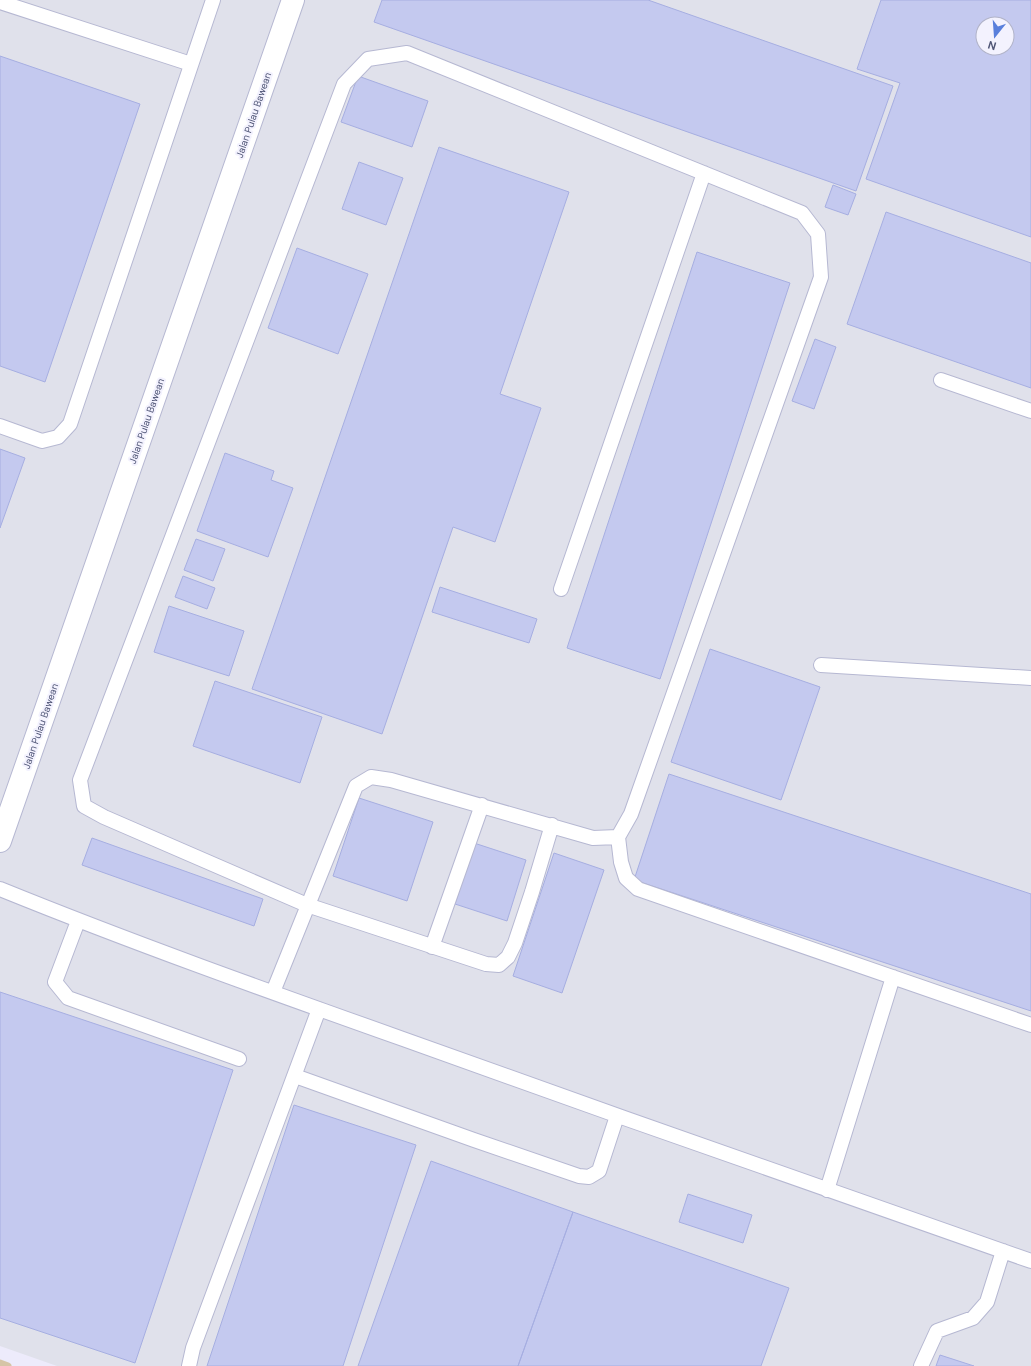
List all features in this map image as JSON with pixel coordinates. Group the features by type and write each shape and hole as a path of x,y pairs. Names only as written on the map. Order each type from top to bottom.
{"street":[{"name":"Jalan Pulau Bawean","path":"0,841 293,0"}],"lane":[{"path":"0,426 42,441 58,436 70,424 213,0"},
{"path":"0,2 191,64"},
{"path":"552,825 515,943 508,957 499,965 486,964 307,906 104,817 84,806 80,780 344,84 368,59 407,53 802,213 818,234 822,277 634,807 618,837 621,862 626,878 638,889 1031,1025"},
{"path":"561,589 704,173"},
{"path":"941,380 1031,411"},
{"path":"821,665 1031,678"},
{"path":"273,992 356,786 371,777 391,780 482,805 593,838 618,837"},
{"path":"432,947 482,805"},
{"path":"0,889 78,921 319,1009 617,1116 1031,1261"},
{"path":"78,921 55,982 68,998 239,1059"},
{"path":"827,1190 893,977"},
{"path":"190,1366 193,1348 319,1009"},
{"path":"295,1076 474,1140 589,1177 599,1171 617,1116"},
{"path":"921,1366 937,1331 973,1318 987,1302 1003,1252"}],"shaded area":[{"path":"0,0 1031,0 1031,1366 57,1366 0,1346"}],"building":[{"path":"382,0 648,0 893,86 856,191 374,22"},
{"path":"881,0 1031,0 1031,237 866,179 900,83 857,69"},
{"path":"0,56 140,104 45,382 0,366"},
{"path":"358,76 428,101 412,147 341,122"},
{"path":"439,147 569,192 500,394 541,408 495,542 453,527 382,734 252,689"},
{"path":"359,162 403,178 386,225 342,209"},
{"path":"833,185 856,194 848,215 825,207"},
{"path":"886,212 1031,263 1031,388 847,324"},
{"path":"297,248 368,274 338,354 268,328"},
{"path":"697,252 790,283 660,679 567,648"},
{"path":"815,339 836,347 814,409 792,401"},
{"path":"0,449 25,458 0,528"},
{"path":"225,453 274,471 271,480 293,488 268,557 197,531"},
{"path":"196,539 225,549 213,581 184,570"},
{"path":"183,576 215,588 207,609 175,597"},
{"path":"440,587 537,619 529,643 432,612"},
{"path":"169,606 244,631 229,676 154,652"},
{"path":"710,649 820,687 781,800 671,762"},
{"path":"215,681 322,717 300,783 193,746"},
{"path":"669,774 1031,894 1031,1011 634,880"},
{"path":"359,798 433,822 407,901 333,876"},
{"path":"92,838 263,899 254,926 82,865"},
{"path":"474,843 526,860 507,921 455,904"},
{"path":"554,853 604,870 562,993 513,976"},
{"path":"0,992 233,1070 135,1363 0,1318"},
{"path":"294,1105 416,1145 343,1366 207,1366"},
{"path":"431,1161 573,1212 518,1366 358,1366"},
{"path":"688,1194 752,1215 743,1243 679,1222"},
{"path":"573,1212 789,1288 761,1366 518,1366"},
{"path":"940,1355 974,1366 936,1366"}],"waterway":[{"path":"0,1363 8,1366"}]}
